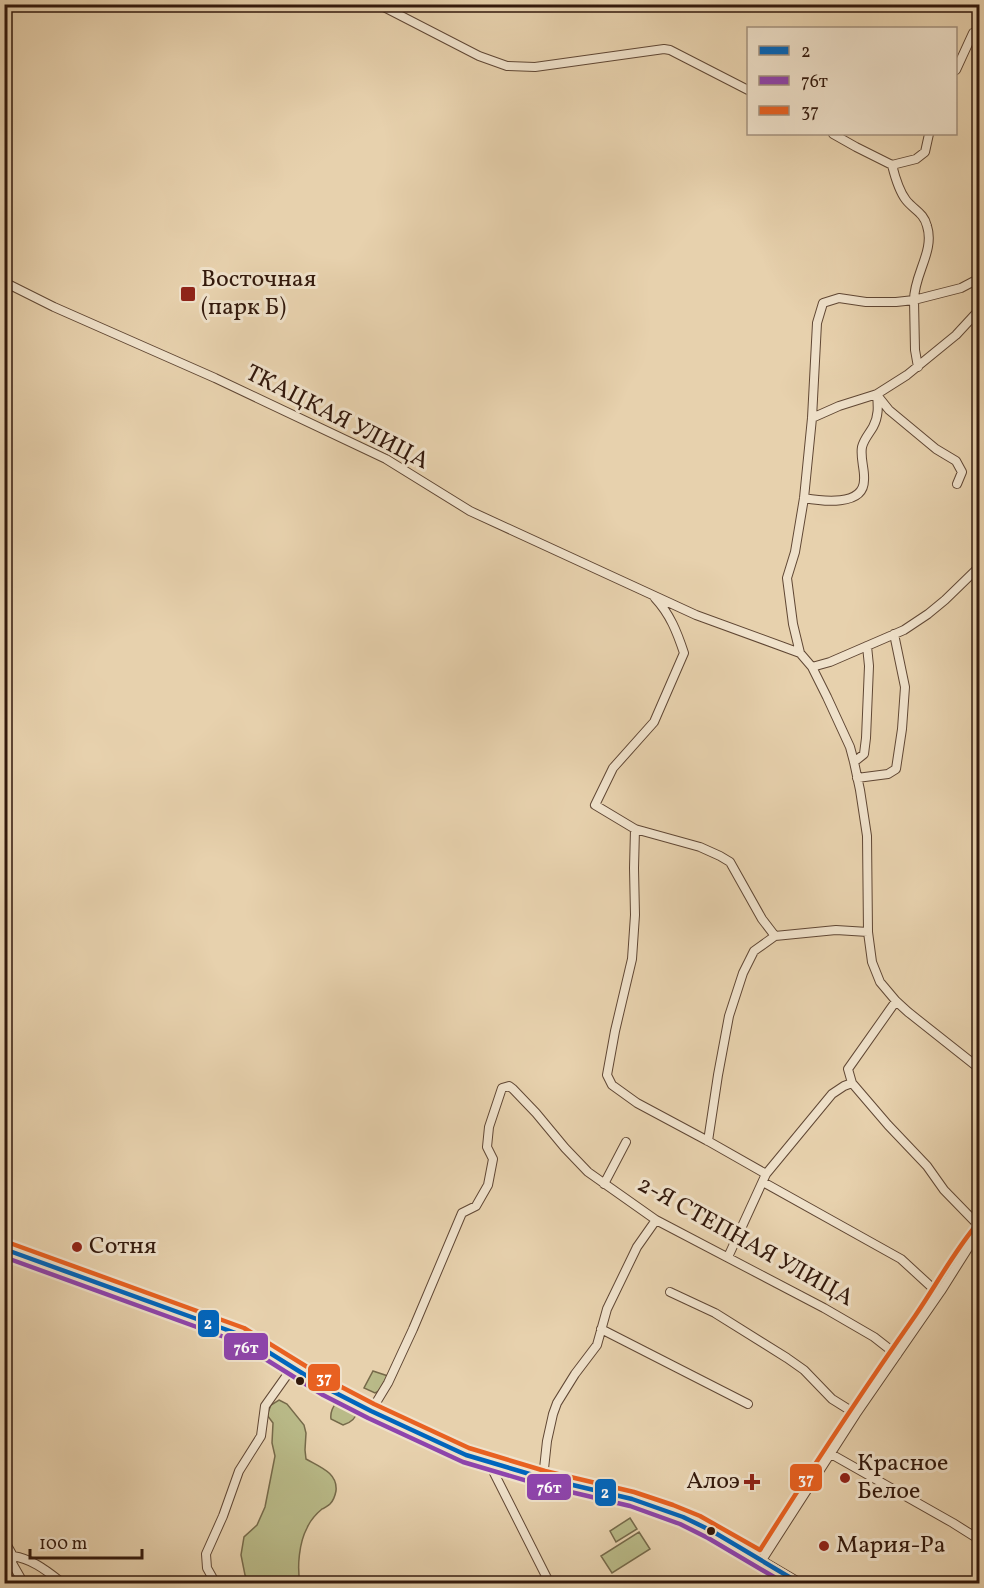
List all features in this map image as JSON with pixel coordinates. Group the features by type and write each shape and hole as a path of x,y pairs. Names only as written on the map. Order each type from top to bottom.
{"street":[{"path":"378,4 479,56 507,66 535,67 664,48 747,89"},
{"path":"957,68 973,33"},
{"path":"835,135 892,165 916,159 925,152 929,135"},
{"path":"892,165 896,180 907,201 923,216 928,227 929,244 914,289 915,350 918,367"},
{"path":"980,278 961,288 914,300 866,302 839,298 823,303 817,323 812,418 804,498 795,552 787,578 793,624 800,653 812,667 827,697 850,747 854,762 867,836 868,932 872,962 880,982 896,1001 980,1069"},
{"name":"ТКАЦКАЯ УЛИЦА","path":"4,282 386,459 470,511 696,615 800,653"},
{"path":"812,418 858,399 877,394 918,367 956,335 980,309"},
{"path":"877,394 889,410 936,449 956,462 962,472 957,484"},
{"path":"804,498 824,501 848,499 862,491 865,482 862,448 876,420 879,408 877,394"},
{"path":"812,667 830,662 894,634 928,614 980,566"},
{"name":"ТКАЦКАЯ УЛИЦА","path":"635,829 595,805 613,768 654,722 684,652 676,627 665,609 650,593"},
{"path":"857,778 888,774 896,769 905,687 894,634"},
{"path":"854,762 864,753 866,738 869,666 867,646"},
{"path":"775,936 762,919 730,862 700,847 635,829 635,915 632,959 607,1075 612,1085 637,1103 708,1141 764,1178 901,1259 938,1293"},
{"path":"708,1141 727,1028 742,973 754,951 775,936 836,930 868,932"},
{"path":"896,1001 848,1069 852,1083 927,1166 944,1190 980,1227"},
{"path":"728,1257 764,1178 832,1094 852,1083"},
{"name":"2-Я СТЕПНАЯ УЛИЦА","path":"371,1411 388,1383 413,1329 462,1213 476,1206 488,1185 493,1159 487,1147 489,1127 502,1088 509,1086 588,1172 656,1220 824,1308 874,1337 897,1354"},
{"path":"604,1184 626,1142"},
{"path":"543,1478 553,1414 557,1403 597,1345 607,1309 637,1247 656,1220"},
{"path":"762,1560 856,1414 980,1233"},
{"path":"4,1249 241,1335 326,1388 466,1455 543,1478 632,1499 696,1522 799,1583"},
{"path":"670,1292 715,1313 787,1358 804,1370 832,1399 856,1414"},
{"path":"601,1329 748,1404"},
{"path":"216,1584 207,1568 206,1554 239,1471 261,1436 265,1406 292,1368"},
{"path":"831,1454 980,1540"},
{"path":"488,1461 550,1584"},
{"path":"4,1540 13,1556 12,1563 24,1584"},
{"path":"13,1556 32,1562 64,1584"}],"green space":[{"path":"373,1371 388,1376 379,1391 375,1393 364,1388"},
{"path":"279,1400 287,1404 304,1425 306,1459 331,1475 336,1491 331,1503 315,1515 304,1534 299,1555 300,1583 250,1583 245,1575 241,1555 244,1537 257,1525 265,1507 275,1456 272,1443 273,1423 267,1415 271,1405"},
{"path":"338,1401 357,1411 352,1420 343,1425 331,1419 332,1409"},
{"path":"630,1518 637,1529 616,1542 610,1531"},
{"path":"639,1532 650,1549 612,1573 601,1556"}],"transit line":[{"name":"37","path":"7,1242 244,1328 330,1381 469,1448 545,1471 634,1492 673,1505 700,1516 760,1550 836,1432 974,1228"},
{"name":"2","path":"4,1249 241,1335 326,1388 466,1455 543,1478 632,1499 683,1517 712,1531 801,1584"},
{"name":"76т","path":"4,1257 238,1342 323,1395 463,1462 541,1485 630,1506 680,1524 786,1584"}],"place":[{"name":"Восточная (парк Б)","path":"188,294"},
{"name":"Сотня","path":"77,1247"},
{"name":"Красное Белое","path":"845,1478"},
{"name":"Алоэ","path":"752,1482"},
{"name":"Мария-Ра","path":"824,1546"}]}
